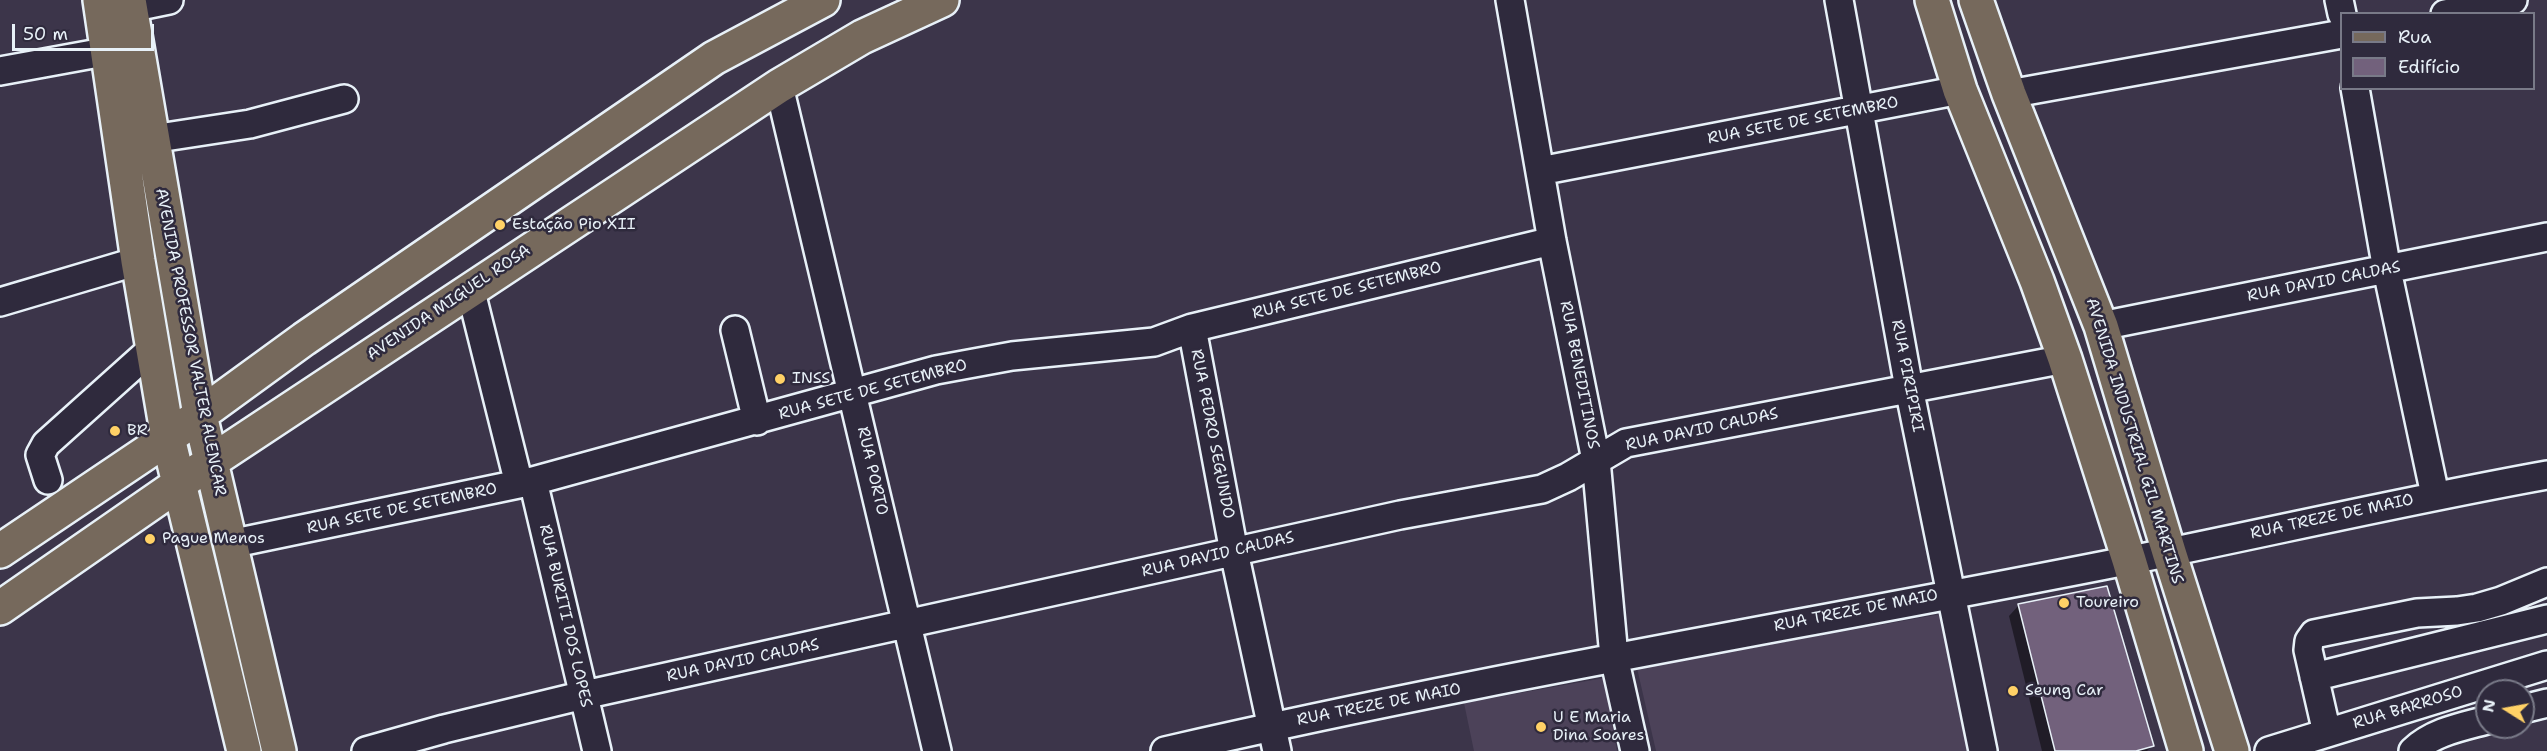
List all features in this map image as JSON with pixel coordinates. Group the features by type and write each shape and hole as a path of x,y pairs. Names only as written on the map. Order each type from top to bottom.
{"main road":[{"path":"0,551 168,438 304,339 714,58 823,0"},
{"name":"AVENIDA MIGUEL ROSA","path":"0,608 212,461 470,288 779,86 862,37 942,0"},
{"path":"1932,0 1960,90 2037,281 2065,359 2129,560 2186,751"},
{"name":"AVENIDA INDUSTRIAL GIL MARTINS","path":"1976,0 2009,94 2101,326 2232,751"},
{"name":"AVENIDA PROFESSOR VALTER ALENCAR","path":"120,2 138,261 168,438 244,751"},
{"name":"AVENIDA PROFESSOR VALTER ALENCAR","path":"122,49 152,139 201,415 279,751"},
{"path":"2037,281 2076,264"}],"street":[{"path":"120,2 169,0"},
{"name":"RUA BENEDITINOS","path":"1510,0 1552,241 1596,460 1614,657 1635,751"},
{"name":"RUA PIRIPIRI","path":"1839,0 1857,111 1909,388 1983,751"},
{"path":"2455,12 2513,0"},
{"path":"2009,94 2340,34"},
{"path":"0,71 122,49"},
{"name":"RUA PORTO","path":"779,86 937,751"},
{"name":"RUA SETE DE SETEMBRO","path":"1540,171 1960,90"},
{"path":"2355,90 2387,270 2435,495"},
{"path":"152,139 250,124 344,99"},
{"name":"RUA DAVID CALDAS","path":"2101,326 2547,237"},
{"name":"RUA SETE DE SETEMBRO","path":"230,544 526,483 936,370 1012,356 1134,346 1154,342 1192,328 1552,241"},
{"path":"0,302 138,261"},
{"name":"RUA BURITI DOS LOPES","path":"470,288 526,483 597,751"},
{"name":"RUA PEDRO SEGUNDO","path":"1192,328 1234,552 1274,739"},
{"path":"735,330 757,421"},
{"path":"48,480 40,455 46,444 153,348"},
{"name":"RUA DAVID CALDAS","path":"366,751 444,729 584,695 1400,514 1542,489 1568,477 1626,443 2065,359"},
{"name":"RUA TREZE DE MAIO","path":"1165,751 1274,739 1614,657 2129,560 2435,495 2547,475"},
{"path":"2327,733 2308,644 2311,637 2320,631 2417,613 2477,608 2547,582"},
{"path":"2314,677 2547,619"},
{"name":"RUA BARROSO","path":"2269,751 2547,665"},
{"path":"2413,751 2424,741 2441,733 2475,723"}],"shaded area":[{"path":"1942,614 1973,751 1656,751 1637,668"},
{"name":"U E Maria Dina Soares","path":"1604,678 1617,751 1474,751 1464,703"}],"building":[{"path":"2107,586 2154,746 2136,751 2055,751 2018,604"}],"place":[{"name":"Estação Pio XII","path":"500,225"},
{"name":"INSS","path":"780,379"},
{"name":"BR","path":"115,431"},
{"name":"Pague Menos","path":"150,539"},
{"name":"Toureiro","path":"2064,603"},
{"name":"Seung Car","path":"2013,691"},
{"name":"U E Maria Dina Soares","path":"1541,727"}]}
